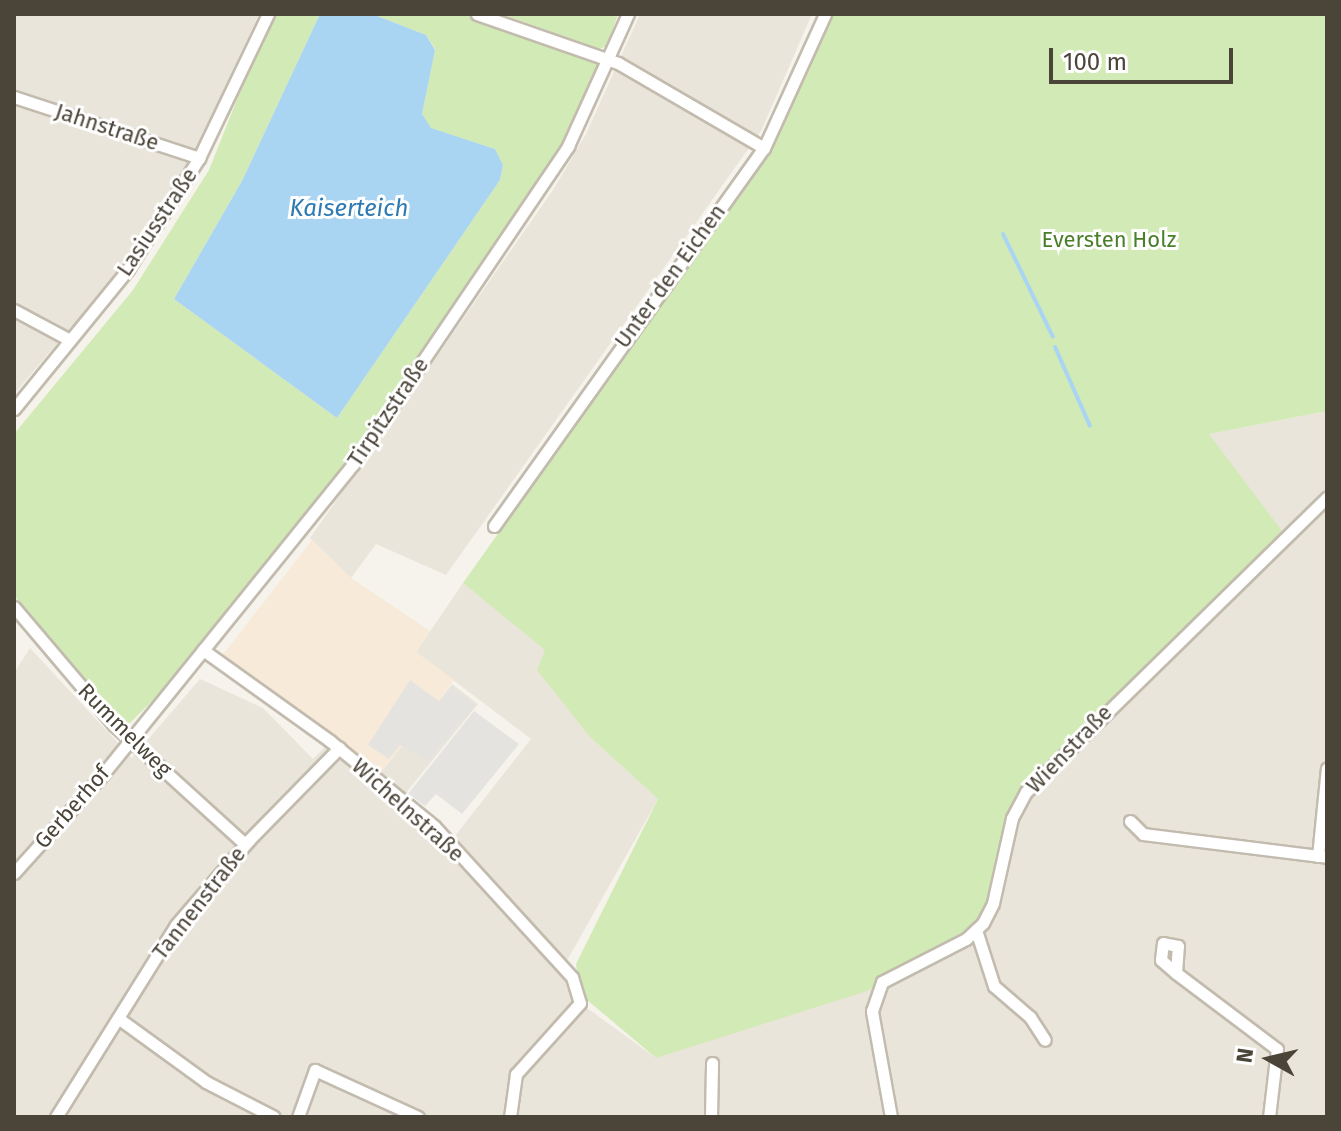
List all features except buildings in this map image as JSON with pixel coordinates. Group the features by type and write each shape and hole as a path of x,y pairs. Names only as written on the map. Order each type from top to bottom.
{"street":[{"name":"Lasiusstraße","path":"14,409 128,269 199,158 268,14"},
{"path":"477,14 610,60 764,148"},
{"name":"Tirpitzstraße","path":"129,740 353,464 547,180 610,60 628,14"},
{"name":"Unter den Eichen","path":"494,526 764,148 825,14"},
{"name":"Jahnstraße","path":"14,97 199,158"},
{"path":"14,310 68,339"},
{"name":"Wienstraße","path":"976,930 993,903 1012,818 1026,792 1327,497"},
{"name":"Rummelweg","path":"14,607 129,740 245,844"},
{"name":"Wichelnstraße","path":"203,650 339,748 436,828 564,966 580,1003 516,1074 510,1117"},
{"name":"Gerberhof","path":"14,873 129,740"},
{"name":"Tannenstraße","path":"56,1117 176,925 245,844 339,748"},
{"path":"1130,821 1143,834 1322,856 1327,768"},
{"path":"891,1117 873,1023 876,991 890,975 976,930 994,986 1030,1017 1045,1040"},
{"path":"1176,973 1277,1049 1269,1117"},
{"path":"118,1018 206,1082 274,1117"},
{"path":"711,1117 712,1063"},
{"path":"298,1117 315,1070 418,1117"}],"shaded area":[{"path":"14,14 259,14 197,147 123,266 14,394"},
{"path":"640,14 812,14 761,131 446,575 376,544 351,578 310,538 553,190 586,134"},
{"path":"1327,411 1327,1117 14,1117 14,673 30,648 132,758 200,679 263,708 313,759 331,741 376,778 452,684 478,704 401,799 451,841 531,739 416,652 463,583 546,650 590,737 658,799 564,966 580,1003 656,1058 1017,805 1279,529 1208,434"},
{"path":"312,540 351,578 430,631 416,652 454,680 376,778 218,661"},
{"path":"410,680 440,702 452,687 475,705 429,761 400,745 389,759 368,745"},
{"path":"474,711 519,744 462,814 436,794 425,806 408,794"}],"green space":[{"path":"271,14 320,14 242,181 174,299 337,418 500,180 503,165 495,149 430,128 422,114 435,49 426,35 372,14 490,14 610,60 589,108 353,464 203,650 128,725 121,723 14,595 14,434 133,290 209,170"},
{"path":"502,14 618,14 607,46 599,49"},
{"name":"Eversten Holz","path":"830,14 1327,14 1327,411 1209,434 1285,535 1026,792 983,923 867,991 656,1058 580,994 576,964 658,799 590,737 537,670 545,650 463,583 771,149"}],"water":[{"name":"Kaiserteich","path":"320,14 372,14 426,35 435,50 422,114 431,128 495,149 503,165 500,180 337,418 174,299 242,181"}],"waterway":[{"path":"1003,234 1053,337"},
{"path":"1055,347 1090,426"}]}
